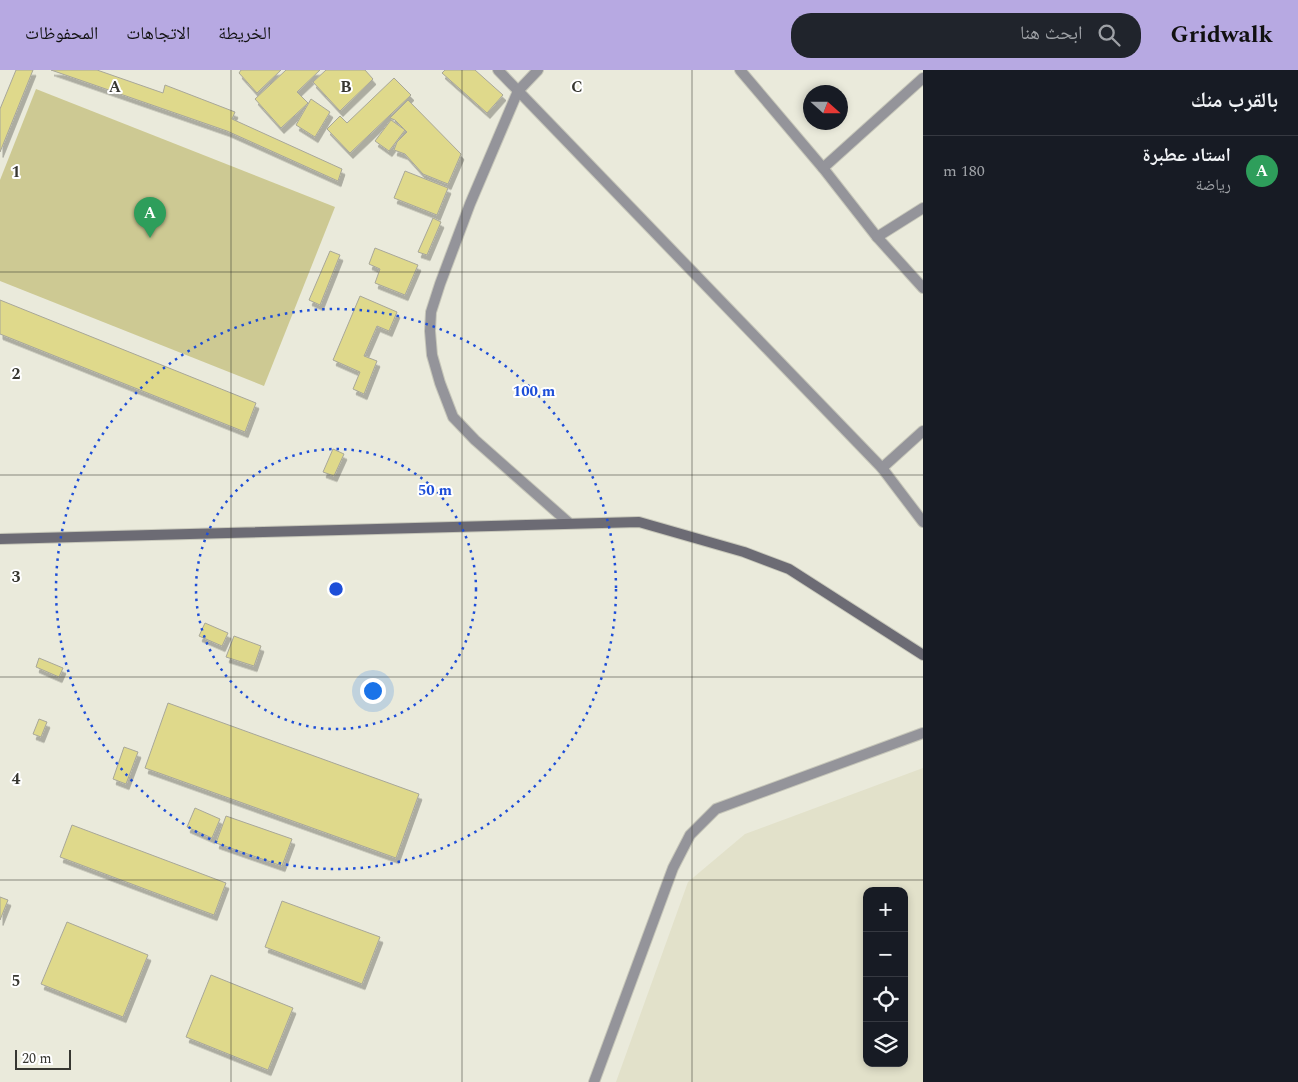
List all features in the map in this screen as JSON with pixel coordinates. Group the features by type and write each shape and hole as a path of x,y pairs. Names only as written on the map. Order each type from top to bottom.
{"street":[{"path":"498,70 882,468 923,522"},
{"path":"538,70 518,91 440,284 431,312 432,355 453,417 474,440 569,523"},
{"path":"740,70 823,168 877,237 923,288"},
{"path":"823,168 923,78"},
{"path":"877,237 923,208"},
{"path":"882,468 923,431"},
{"path":"0,539 639,522 744,552 789,569 923,654"},
{"path":"594,1082 673,868 690,835 716,809 923,733"}],"shaded area":[{"path":"36,89 335,207 264,386 0,281 0,180"},
{"path":"923,768 923,1082 616,1082 688,882 745,834"}],"building":[{"path":"16,70 33,70 0,152 0,109"},
{"path":"51,70 97,70 163,93 165,85 235,112 232,119 342,169 338,181 227,131"},
{"path":"241,70 281,70 257,93 239,73"},
{"path":"286,70 320,70 297,92 308,103 281,128 255,99"},
{"path":"326,70 365,70 373,79 340,111 313,82"},
{"path":"445,70 475,70 503,95 487,113 442,73"},
{"path":"394,78 411,95 350,153 327,129 340,116 347,123"},
{"path":"311,99 330,112 315,137 296,125"},
{"path":"408,100 461,154 448,184 423,174 405,154 394,150 397,142 407,132 395,120 390,118"},
{"path":"391,120 405,130 389,151 375,141"},
{"path":"405,171 448,188 437,215 394,198"},
{"path":"433,218 441,222 427,255 418,252"},
{"path":"375,248 418,265 405,295 375,283 380,269 369,264"},
{"path":"330,251 340,255 320,305 309,300"},
{"path":"360,296 397,312 389,331 377,326 364,356 377,361 364,394 353,389 360,372 333,360"},
{"path":"0,300 256,403 245,432 0,334"},
{"path":"333,449 344,454 334,476 323,472"},
{"path":"205,623 228,633 222,646 199,636"},
{"path":"234,636 261,646 254,666 226,657"},
{"path":"39,658 63,668 59,677 36,667"},
{"path":"168,703 419,794 396,858 145,768"},
{"path":"39,719 47,722 41,737 33,734"},
{"path":"124,747 138,752 126,784 113,779"},
{"path":"195,808 220,819 212,838 187,827"},
{"path":"226,816 292,839 282,866 216,843"},
{"path":"72,825 226,883 214,915 60,857"},
{"path":"0,897 8,900 0,920"},
{"path":"282,901 380,937 362,984 265,947"},
{"path":"67,922 148,955 123,1017 41,984"},
{"path":"211,975 293,1008 268,1070 186,1037"}],"place":[{"name":"استاد عطبرة","path":"150,238"}]}
